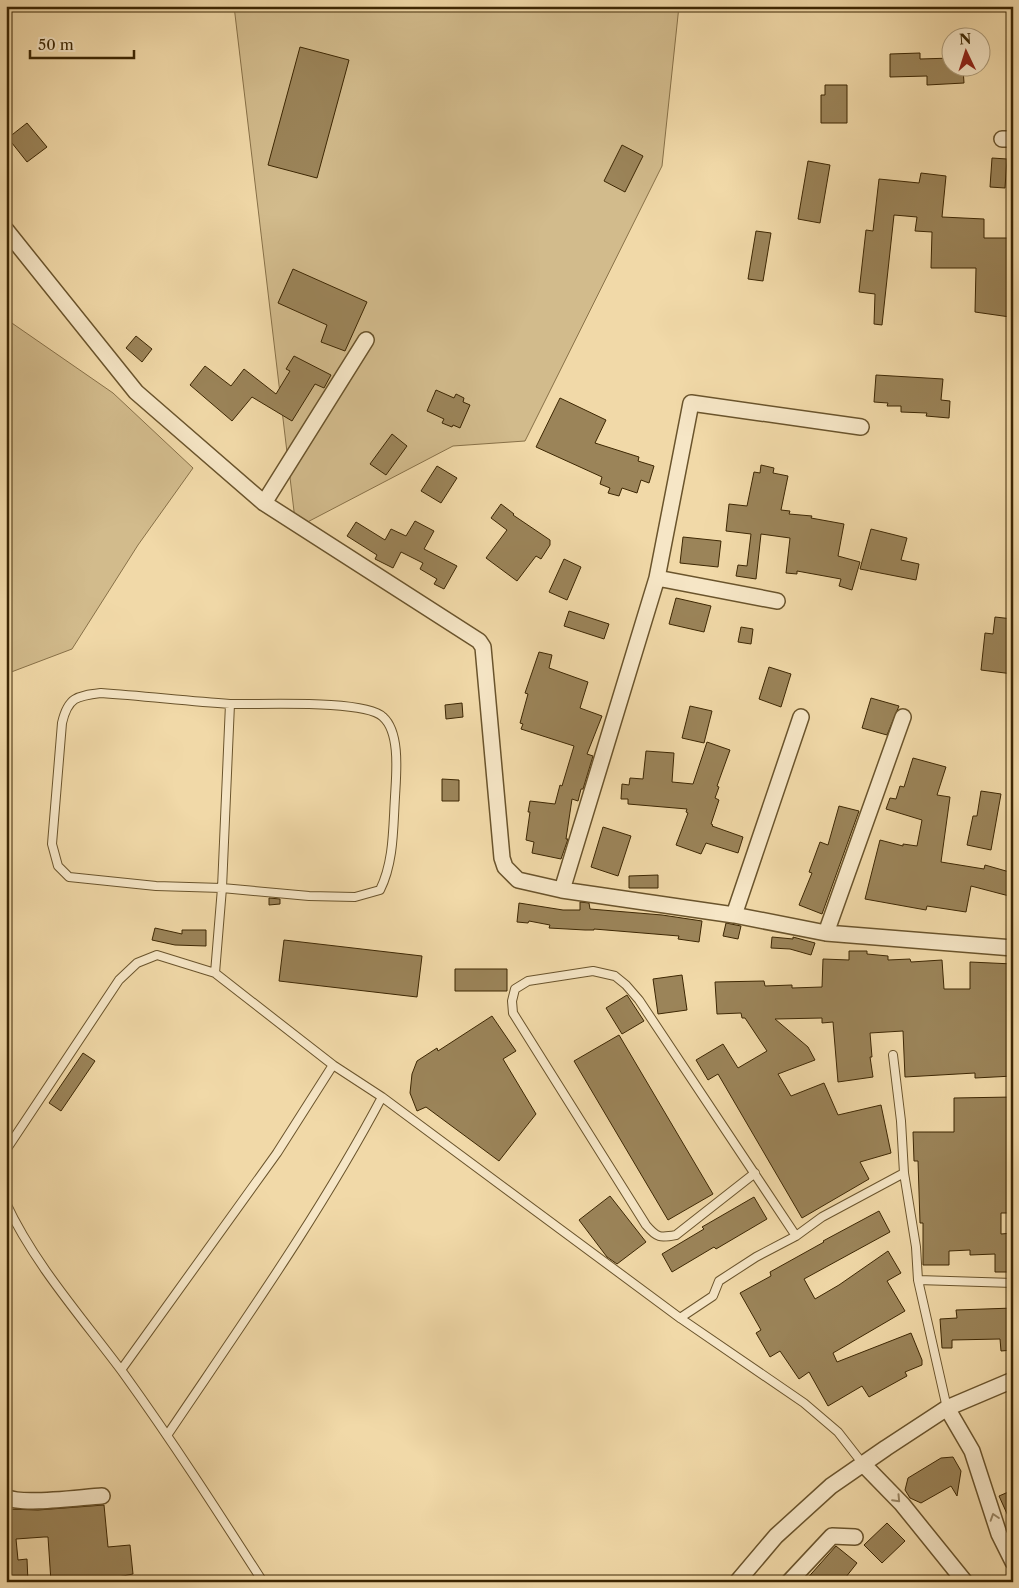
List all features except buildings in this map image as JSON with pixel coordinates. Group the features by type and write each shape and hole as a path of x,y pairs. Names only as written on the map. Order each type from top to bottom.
{"street":[{"path":"6,230 136,392 264,503 479,642 483,647 502,858 510,874 518,880 562,890 734,915 826,933 1013,948"},
{"path":"264,503 366,340"},
{"path":"562,890 657,578 691,403 861,427"},
{"path":"657,578 776,601"},
{"path":"734,915 801,717"},
{"path":"826,933 903,717"},
{"path":"738,1582 776,1536 831,1486 947,1408 1013,1380"},
{"path":"947,1408 972,1451 999,1534 1012,1559"},
{"path":"863,1464 902,1504 965,1582"},
{"path":"6,1497 10,1500 34,1501 102,1496"},
{"path":"790,1582 832,1536 855,1537"}],"lane":[{"path":"101,692 230,704 338,705 372,710 384,717 392,733 397,759 391,851 387,876 380,890 355,897 309,896 222,888 156,886 69,877 58,866 52,844 62,723 66,707 79,696 101,692"},
{"path":"215,974 222,888 230,704"},
{"path":"6,1150 119,980 137,963 157,956 215,974 333,1065 382,1097 680,1318 804,1403 838,1432 863,1464"},
{"path":"755,1173 676,1235 664,1237 655,1235 646,1225 513,1013 512,1000 515,989 528,981 593,970 615,976 621,980 639,1000 755,1173 796,1236"},
{"path":"893,1055 901,1121 904,1173 916,1248 918,1280 947,1408"},
{"path":"121,1370 277,1153 333,1065"},
{"path":"168,1434 317,1210 382,1097"},
{"path":"680,1318 713,1296 719,1282 756,1257 796,1236 822,1217 904,1173"},
{"path":"6,1203 15,1223 60,1290 168,1434 263,1582"},
{"path":"918,1280 1013,1283"}],"shaded area":[{"path":"234,6 679,6 662,166 525,441 453,446 296,528"},
{"path":"6,319 113,393 193,468 138,545 72,649 6,674"}]}
